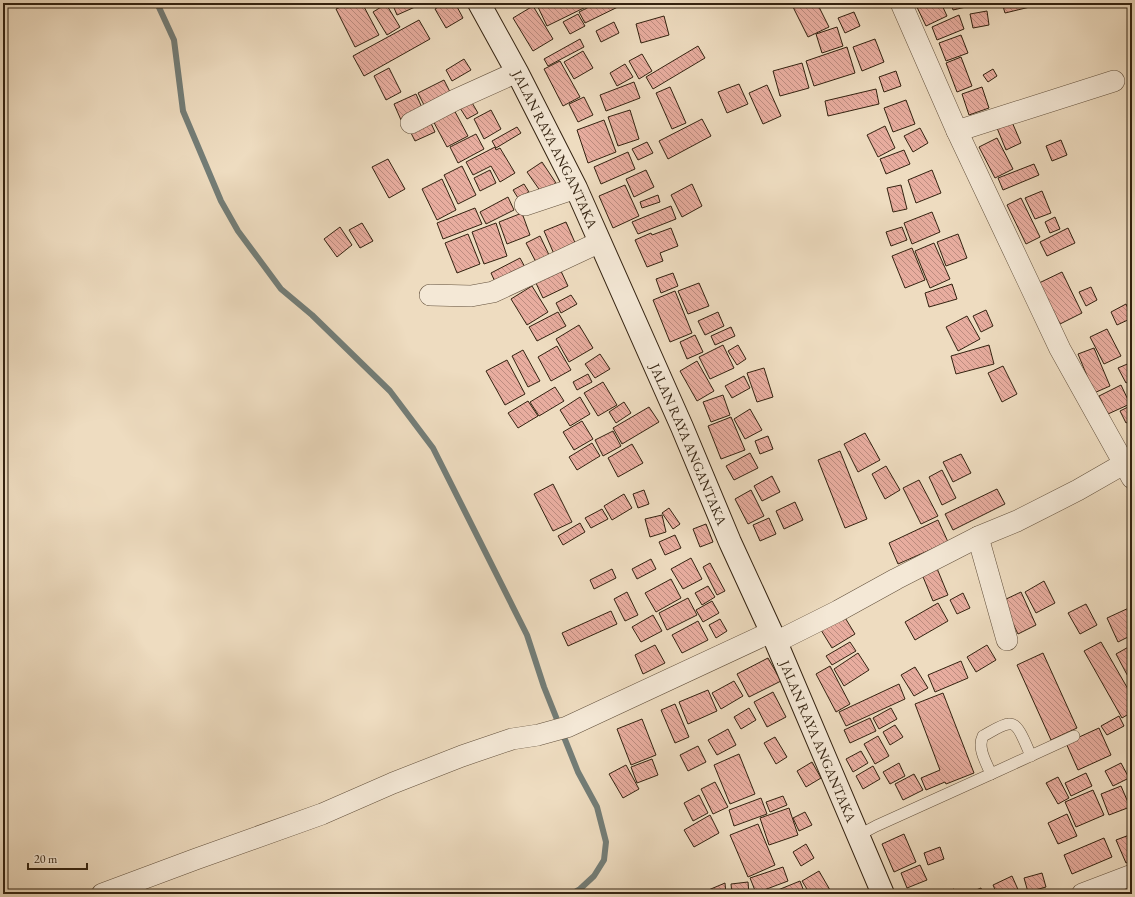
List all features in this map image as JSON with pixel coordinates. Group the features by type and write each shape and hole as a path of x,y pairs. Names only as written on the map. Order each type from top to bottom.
{"main road":[{"name":"JALAN RAYA ANGANTAKA","path":"478,3 517,72 576,188 773,637 883,894"}],"street":[{"path":"102,894 322,814 393,783 462,756 512,739 567,727 773,637 838,611 978,537 1017,521 1078,490 1129,467 1060,349 957,131 901,3"},
{"path":"411,123 455,100 517,72"},
{"path":"957,131 1114,81"},
{"path":"525,205 576,188"},
{"path":"430,295 471,296 493,292 600,242"},
{"path":"978,537 1007,640"},
{"path":"1082,894 1132,875"}],"lane":[{"path":"991,774 980,741 983,736 1009,724 1014,725 1019,730 1031,756"},
{"path":"859,835 1074,736"}],"building":[{"path":"349,3 362,3 379,35 355,47 336,9"},
{"path":"392,3 413,3 415,7 397,15"},
{"path":"445,3 455,3 463,18 446,28 435,9"},
{"path":"540,3 594,3 547,26 537,5"},
{"path":"597,3 626,3 585,23 579,12"},
{"path":"791,3 817,3 829,27 808,37"},
{"path":"915,3 941,3 947,16 926,26"},
{"path":"951,3 966,3 966,7 953,10"},
{"path":"1002,3 1033,3 1034,6 1005,13"},
{"path":"386,4 400,27 387,35 373,12"},
{"path":"533,6 553,39 533,51 513,18"},
{"path":"987,11 989,25 973,28 970,14"},
{"path":"854,12 860,26 845,33 838,18"},
{"path":"578,14 585,26 570,34 563,22"},
{"path":"959,15 964,29 937,40 932,27"},
{"path":"664,16 669,35 641,43 636,24"},
{"path":"419,20 430,39 364,76 353,56"},
{"path":"614,22 619,33 601,42 596,31"},
{"path":"837,27 843,46 822,53 816,34"},
{"path":"961,35 968,53 946,61 939,43"},
{"path":"580,39 584,47 548,66 544,59"},
{"path":"875,39 884,62 862,71 853,47"},
{"path":"698,46 705,58 653,89 646,77"},
{"path":"847,47 855,73 814,86 806,61"},
{"path":"583,51 593,68 574,79 564,62"},
{"path":"642,54 652,71 639,79 629,61"},
{"path":"961,57 972,86 957,92 946,63"},
{"path":"464,59 471,70 452,81 446,70"},
{"path":"560,61 580,97 563,106 544,69"},
{"path":"802,63 809,88 780,96 773,71"},
{"path":"625,64 633,77 617,86 610,73"},
{"path":"389,68 401,92 386,100 374,76"},
{"path":"993,69 997,76 988,82 983,75"},
{"path":"896,71 901,86 884,92 879,77"},
{"path":"444,80 452,96 426,109 418,93"},
{"path":"634,82 640,98 606,111 600,95"},
{"path":"739,84 748,104 727,113 718,92"},
{"path":"767,85 781,116 763,124 749,93"},
{"path":"670,87 686,123 672,129 656,93"},
{"path":"982,87 989,108 969,115 962,94"},
{"path":"876,89 879,104 828,116 825,101"},
{"path":"416,94 423,110 401,120 394,104"},
{"path":"584,97 593,115 578,122 569,104"},
{"path":"906,100 915,124 893,132 884,108"},
{"path":"471,101 478,113 467,119 460,108"},
{"path":"452,106 468,136 447,147 431,117"},
{"path":"491,110 501,129 484,139 474,119"},
{"path":"630,110 639,139 618,146 608,117"},
{"path":"702,119 711,136 668,159 659,141"},
{"path":"604,120 616,152 588,163 577,130"},
{"path":"430,121 435,132 415,141 410,131"},
{"path":"1012,122 1021,143 1006,150 997,128"},
{"path":"885,126 895,148 878,157 867,135"},
{"path":"517,127 521,133 496,148 492,141"},
{"path":"920,128 928,143 913,152 904,136"},
{"path":"476,134 484,149 458,163 450,147"},
{"path":"997,138 1013,169 995,178 979,147"},
{"path":"1061,140 1067,155 1052,161 1046,146"},
{"path":"647,142 653,153 638,160 632,149"},
{"path":"495,147 496,150 500,148 515,173 500,182 491,166 473,175 466,162"},
{"path":"904,150 910,164 886,174 880,159"},
{"path":"628,152 635,169 601,184 594,167"},
{"path":"388,159 405,189 389,198 372,167"},
{"path":"542,162 556,183 541,192 527,172"},
{"path":"1034,164 1039,175 1003,190 998,178"},
{"path":"462,166 476,195 458,204 444,175"},
{"path":"490,170 496,183 480,191 474,178"},
{"path":"646,170 654,187 634,197 626,179"},
{"path":"932,170 941,193 916,203 908,180"},
{"path":"442,179 456,210 437,220 422,189"},
{"path":"524,184 529,192 518,198 513,190"},
{"path":"692,184 702,206 682,217 671,195"},
{"path":"625,185 639,216 613,228 599,196"},
{"path":"901,185 907,209 893,212 887,188"},
{"path":"1042,191 1051,213 1035,219 1025,198"},
{"path":"658,195 660,202 642,208 640,202"},
{"path":"508,197 514,210 486,224 480,212"},
{"path":"1021,198 1040,237 1026,244 1007,205"},
{"path":"671,206 676,219 638,234 632,222"},
{"path":"475,208 482,224 443,239 437,223"},
{"path":"932,212 940,232 912,244 904,223"},
{"path":"522,213 530,235 507,244 499,222"},
{"path":"1055,217 1060,229 1050,233 1045,222"},
{"path":"566,222 576,245 554,254 544,231"},
{"path":"362,223 373,241 360,248 349,230"},
{"path":"496,223 507,256 484,264 472,232"},
{"path":"340,227 352,245 337,257 324,239"},
{"path":"902,227 907,240 891,246 886,232"},
{"path":"671,228 678,246 660,253 663,261 647,267 635,240 651,233 652,235"},
{"path":"1068,228 1075,243 1047,256 1040,242"},
{"path":"468,234 480,264 457,273 445,243"},
{"path":"958,234 967,258 946,266 937,242"},
{"path":"540,236 550,257 537,264 526,243"},
{"path":"934,243 950,279 930,288 915,251"},
{"path":"912,248 925,280 905,288 892,256"},
{"path":"520,258 526,269 496,284 491,273"},
{"path":"560,269 568,286 543,298 535,281"},
{"path":"1062,272 1082,313 1060,324 1039,283"},
{"path":"673,273 678,286 661,293 656,279"},
{"path":"699,283 709,306 688,314 678,291"},
{"path":"952,284 957,299 929,307 925,293"},
{"path":"532,286 548,312 527,325 511,299"},
{"path":"1091,287 1097,300 1086,306 1079,292"},
{"path":"675,291 692,333 670,342 653,300"},
{"path":"571,295 577,304 561,313 556,303"},
{"path":"1126,304 1132,318 1117,325 1111,312"},
{"path":"986,310 993,326 981,332 973,316"},
{"path":"558,312 566,326 537,341 529,327"},
{"path":"718,312 724,326 705,335 698,321"},
{"path":"967,316 980,339 958,351 946,327"},
{"path":"579,325 593,348 569,362 556,339"},
{"path":"731,327 735,336 715,345 711,336"},
{"path":"1107,329 1121,356 1104,364 1090,337"},
{"path":"695,335 703,352 687,359 680,342"},
{"path":"723,345 734,368 710,379 699,357"},
{"path":"738,345 746,359 737,365 728,351"},
{"path":"989,345 994,364 956,374 951,356"},
{"path":"557,346 571,370 551,381 538,357"},
{"path":"1094,348 1110,386 1094,393 1078,354"},
{"path":"523,350 540,381 528,387 512,356"},
{"path":"600,354 610,369 595,378 585,364"},
{"path":"507,360 525,394 505,405 486,371"},
{"path":"697,361 714,391 697,401 680,371"},
{"path":"1132,362 1132,380 1126,383 1118,368"},
{"path":"1003,366 1017,394 1002,402 988,373"},
{"path":"764,368 773,397 757,402 747,373"},
{"path":"588,374 592,382 577,390 573,382"},
{"path":"744,376 750,388 732,398 725,386"},
{"path":"603,382 617,405 598,416 584,393"},
{"path":"1121,385 1130,404 1108,414 1099,396"},
{"path":"555,387 564,401 539,416 530,402"},
{"path":"723,395 730,415 711,422 703,402"},
{"path":"580,397 590,414 570,426 560,410"},
{"path":"528,401 538,416 518,428 508,413"},
{"path":"624,402 631,413 616,423 609,412"},
{"path":"1132,405 1132,420 1126,423 1120,411"},
{"path":"649,407 659,422 622,444 613,428"},
{"path":"750,409 762,430 745,439 734,419"},
{"path":"731,417 745,450 721,459 708,426"},
{"path":"582,421 593,439 574,450 563,432"},
{"path":"613,431 621,446 603,456 595,440"},
{"path":"865,433 880,460 858,472 844,444"},
{"path":"768,436 773,449 760,454 755,441"},
{"path":"592,443 600,456 577,470 569,457"},
{"path":"632,444 643,463 618,477 608,458"},
{"path":"840,451 867,519 845,528 818,460"},
{"path":"750,453 758,468 734,480 726,466"},
{"path":"961,454 971,473 953,482 943,462"},
{"path":"886,466 900,490 885,499 872,474"},
{"path":"942,470 956,498 942,505 929,477"},
{"path":"772,476 780,492 762,501 754,486"},
{"path":"919,480 938,516 921,524 903,488"},
{"path":"553,484 572,522 553,531 534,494"},
{"path":"997,489 1005,504 953,530 945,514"},
{"path":"644,490 649,504 638,508 633,494"},
{"path":"751,490 764,516 748,524 735,499"},
{"path":"624,494 632,508 612,520 604,506"},
{"path":"795,502 803,520 784,529 776,511"},
{"path":"669,508 680,524 673,529 662,513"},
{"path":"602,509 608,519 591,528 585,518"},
{"path":"662,515 666,532 650,537 645,519"},
{"path":"769,518 776,534 760,541 753,525"},
{"path":"938,520 948,542 898,564 889,543"},
{"path":"580,523 585,532 563,545 558,536"},
{"path":"706,524 713,542 700,547 693,529"},
{"path":"675,535 681,548 665,555 659,542"},
{"path":"691,558 702,579 683,589 671,569"},
{"path":"651,559 656,569 637,579 632,569"},
{"path":"710,563 725,591 717,595 703,567"},
{"path":"936,566 948,595 933,601 921,572"},
{"path":"612,569 616,578 594,589 590,580"},
{"path":"671,579 681,598 656,612 645,593"},
{"path":"1044,581 1055,603 1036,613 1025,592"},
{"path":"708,586 715,597 702,605 695,593"},
{"path":"627,592 638,615 625,621 614,599"},
{"path":"1021,592 1036,625 1018,634 1002,601"},
{"path":"963,593 970,608 957,614 950,600"},
{"path":"688,598 697,615 667,630 659,613"},
{"path":"712,601 719,613 703,622 696,610"},
{"path":"938,603 948,621 915,640 905,622"},
{"path":"1086,604 1097,625 1080,634 1068,613"},
{"path":"1131,607 1132,635 1118,642 1107,618"},
{"path":"611,611 617,624 568,646 562,633"},
{"path":"653,615 662,631 641,642 632,627"},
{"path":"844,616 855,634 832,648 821,630"},
{"path":"720,619 727,631 716,638 709,625"},
{"path":"698,621 708,640 682,653 672,635"},
{"path":"850,642 856,651 832,665 826,656"},
{"path":"1101,642 1132,696 1132,712 1122,718 1084,651"},
{"path":"655,645 665,663 643,674 635,655"},
{"path":"987,645 996,660 976,672 967,657"},
{"path":"1132,645 1132,684 1116,654"},
{"path":"858,653 869,670 844,686 834,669"},
{"path":"1043,653 1077,728 1051,740 1017,665"},
{"path":"768,658 781,681 749,697 737,674"},
{"path":"961,661 968,678 935,692 928,675"},
{"path":"830,666 850,704 836,712 816,674"},
{"path":"915,667 928,688 914,696 901,675"},
{"path":"734,681 743,696 721,709 712,693"},
{"path":"899,684 905,699 846,726 839,712"},
{"path":"708,690 717,711 688,724 679,702"},
{"path":"773,692 786,717 767,727 754,702"},
{"path":"943,693 974,773 926,790 921,778 940,770 915,704"},
{"path":"675,704 689,737 675,743 661,710"},
{"path":"749,708 756,720 741,729 734,717"},
{"path":"891,708 897,719 879,729 873,718"},
{"path":"1119,716 1124,726 1107,735 1101,726"},
{"path":"870,718 876,731 850,743 844,730"},
{"path":"642,719 656,755 631,765 617,729"},
{"path":"895,725 903,737 890,745 883,732"},
{"path":"1099,728 1111,755 1078,770 1066,743"},
{"path":"728,729 736,745 717,755 708,740"},
{"path":"878,736 889,756 875,764 864,744"},
{"path":"775,737 787,757 776,764 764,743"},
{"path":"698,746 706,762 688,771 680,755"},
{"path":"861,751 868,763 853,772 846,759"},
{"path":"739,754 755,794 730,804 714,765"},
{"path":"652,759 658,775 637,783 631,767"},
{"path":"812,762 821,778 806,787 797,771"},
{"path":"899,763 905,776 890,784 883,772"},
{"path":"1121,763 1129,778 1113,786 1105,771"},
{"path":"626,765 639,789 623,798 609,774"},
{"path":"873,766 880,779 863,789 856,776"},
{"path":"1086,773 1092,786 1071,796 1065,783"},
{"path":"914,774 923,790 903,800 895,784"},
{"path":"1058,777 1069,798 1058,804 1046,783"},
{"path":"715,782 728,807 713,814 701,789"},
{"path":"1121,786 1130,807 1109,815 1101,794"},
{"path":"1093,790 1104,815 1076,827 1065,802"},
{"path":"699,795 708,813 693,821 684,803"},
{"path":"783,796 787,805 770,812 766,802"},
{"path":"761,798 767,814 734,826 729,810"},
{"path":"789,808 798,835 769,845 760,818"},
{"path":"805,812 812,825 799,831 793,818"},
{"path":"1067,814 1077,836 1058,844 1048,823"},
{"path":"710,815 719,833 694,847 684,830"},
{"path":"758,824 775,865 748,877 730,835"},
{"path":"904,834 916,862 894,872 882,844"},
{"path":"1132,834 1132,860 1126,863 1116,840"},
{"path":"1104,838 1112,857 1072,874 1064,855"},
{"path":"806,844 814,858 801,866 793,852"},
{"path":"940,847 944,859 928,865 924,853"},
{"path":"920,865 927,880 907,888 901,873"},
{"path":"783,867 788,881 756,893 750,878"},
{"path":"819,871 830,890 823,894 810,894 802,881"},
{"path":"1042,873 1046,887 1028,892 1024,878"},
{"path":"1012,876 1020,894 997,894 993,885"},
{"path":"800,881 805,894 780,894 778,890"},
{"path":"748,882 749,894 732,894 731,884"},
{"path":"725,883 726,894 699,894"},
{"path":"1132,884 1132,894 1105,894"},
{"path":"981,888 983,894 966,894"},
{"path":"954,889 956,894 941,894"}],"waterway":[{"path":"157,3 174,40 183,111 221,201 238,231 281,289 312,315 390,391 433,448 527,635 544,687 578,772 597,807 606,842 604,860 594,876 580,889 571,894"}]}
